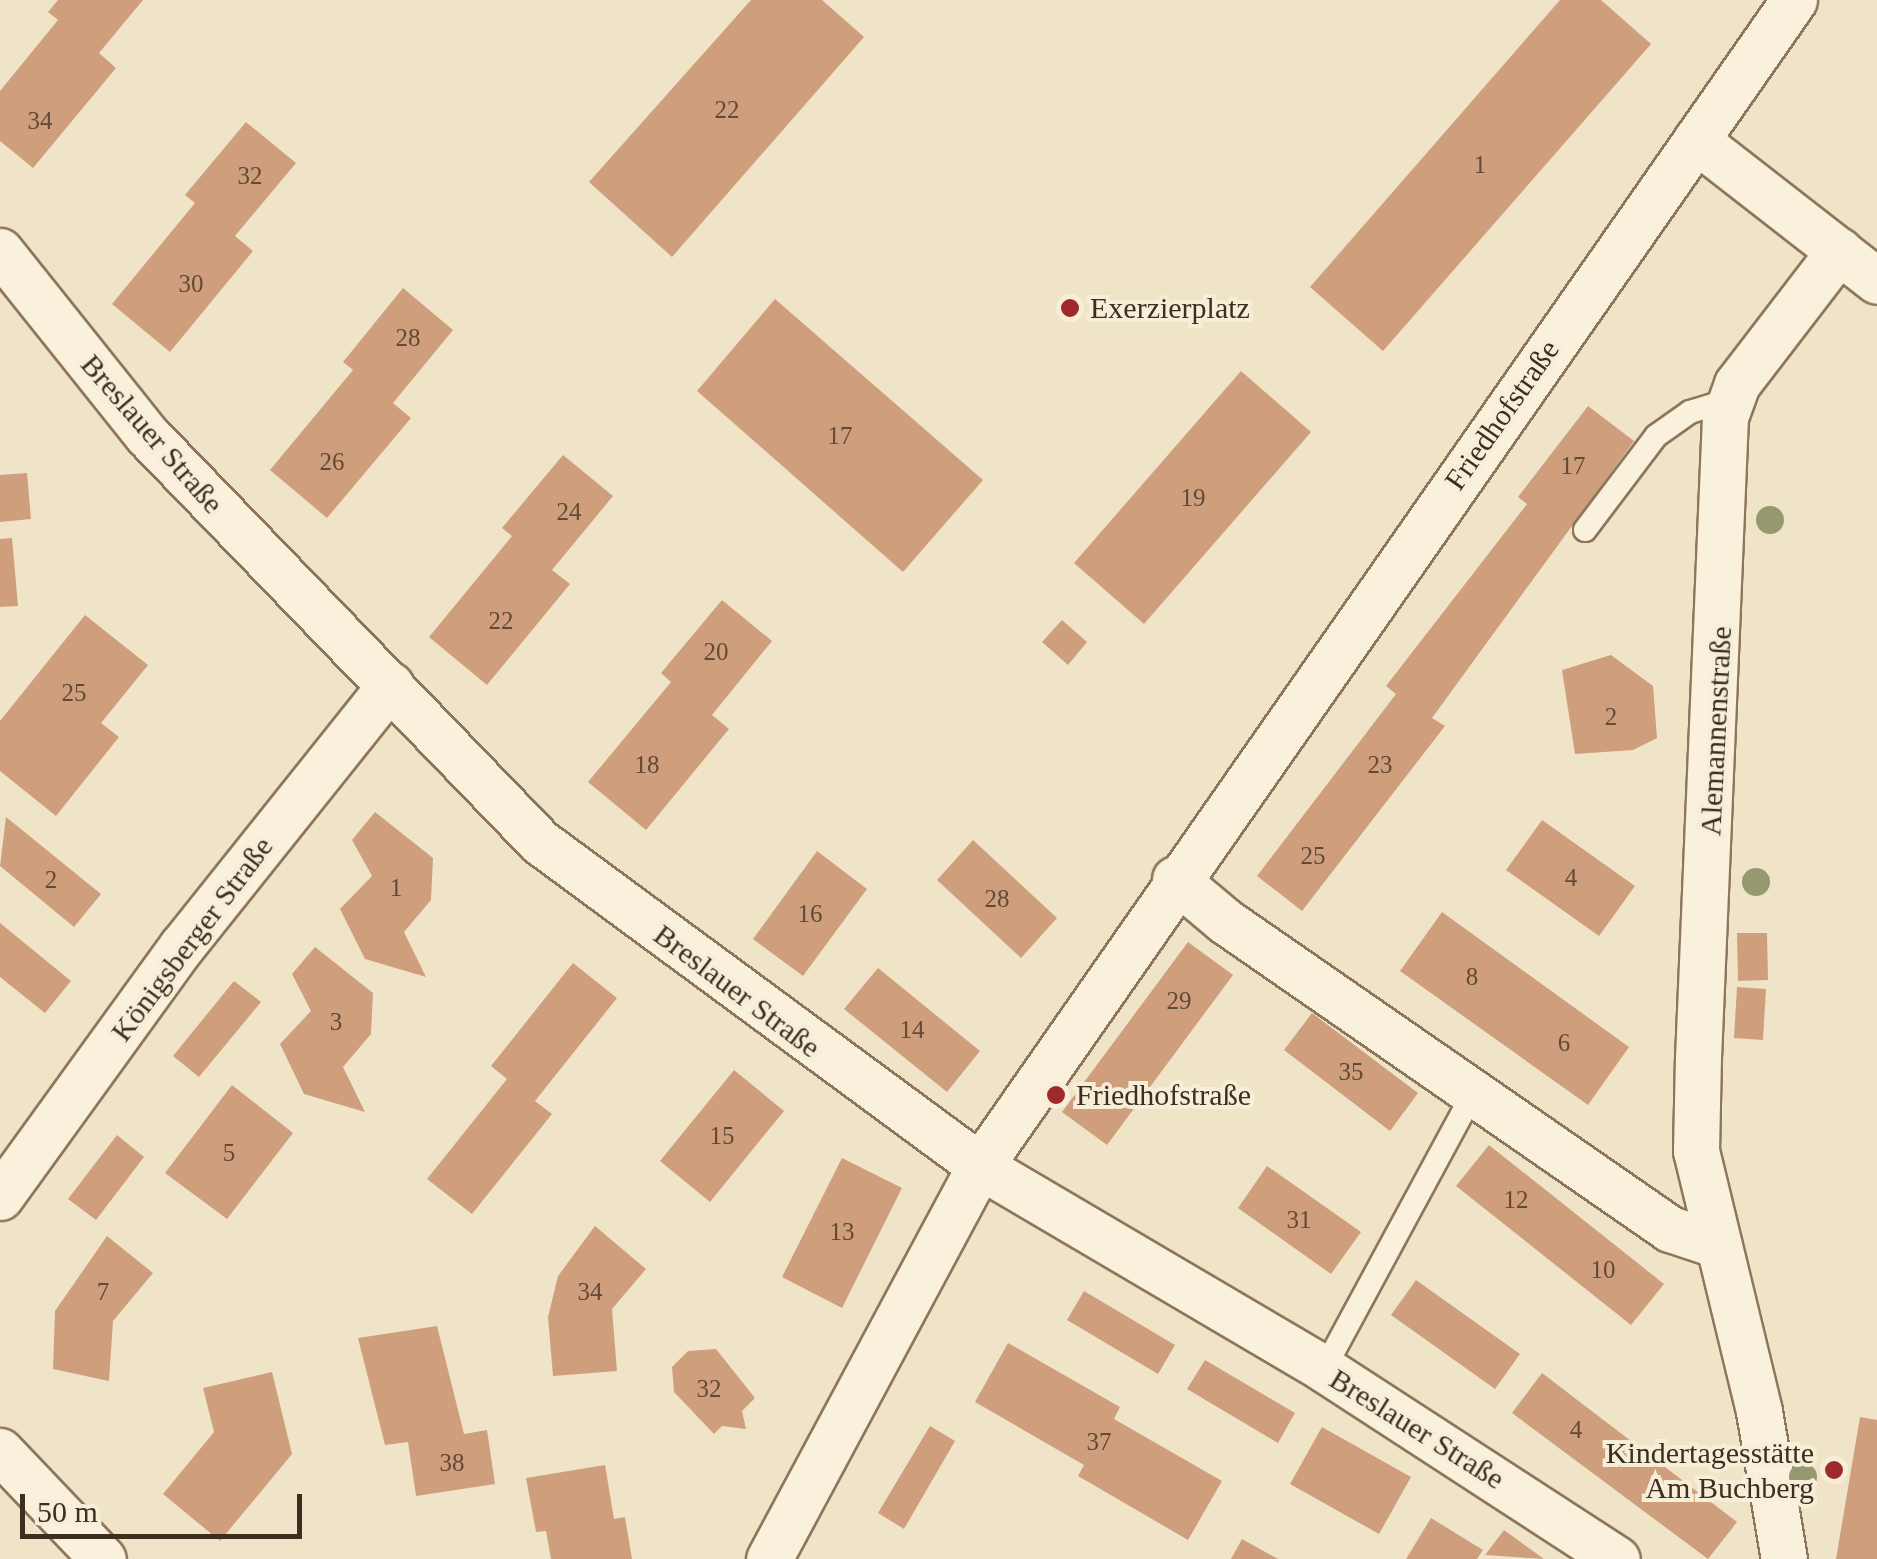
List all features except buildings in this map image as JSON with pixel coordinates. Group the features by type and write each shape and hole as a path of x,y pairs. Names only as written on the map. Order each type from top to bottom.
{"street":[{"name":"Friedhofstraße","path":"769,1559 980,1166 1175,879 1794,0"},
{"path":"1696,140 1877,281"},
{"name":"Breslauer Straße","path":"0,251 147,435 540,842 980,1166 1324,1370 1617,1559"},
{"path":"1729,400 1839,251"},
{"name":"Alemannenstraße","path":"1729,400 1696,1151 1759,1411 1784,1559"},
{"name":"Königsberger Straße","path":"0,1197 182,946 390,685"},
{"path":"1175,879 1670,1229 1718,1245"},
{"path":"0,1451 102,1559"}],"lane":[{"path":"1585,530 1656,436 1690,412 1729,400"},
{"path":"1324,1370 1473,1092"}],"place":[{"name":"Exerzierplatz","path":"1070,308"},
{"name":"Friedhofstraße","path":"1056,1095"},
{"name":"Kindertagesstätte Am Buchberg","path":"1834,1470"}]}
